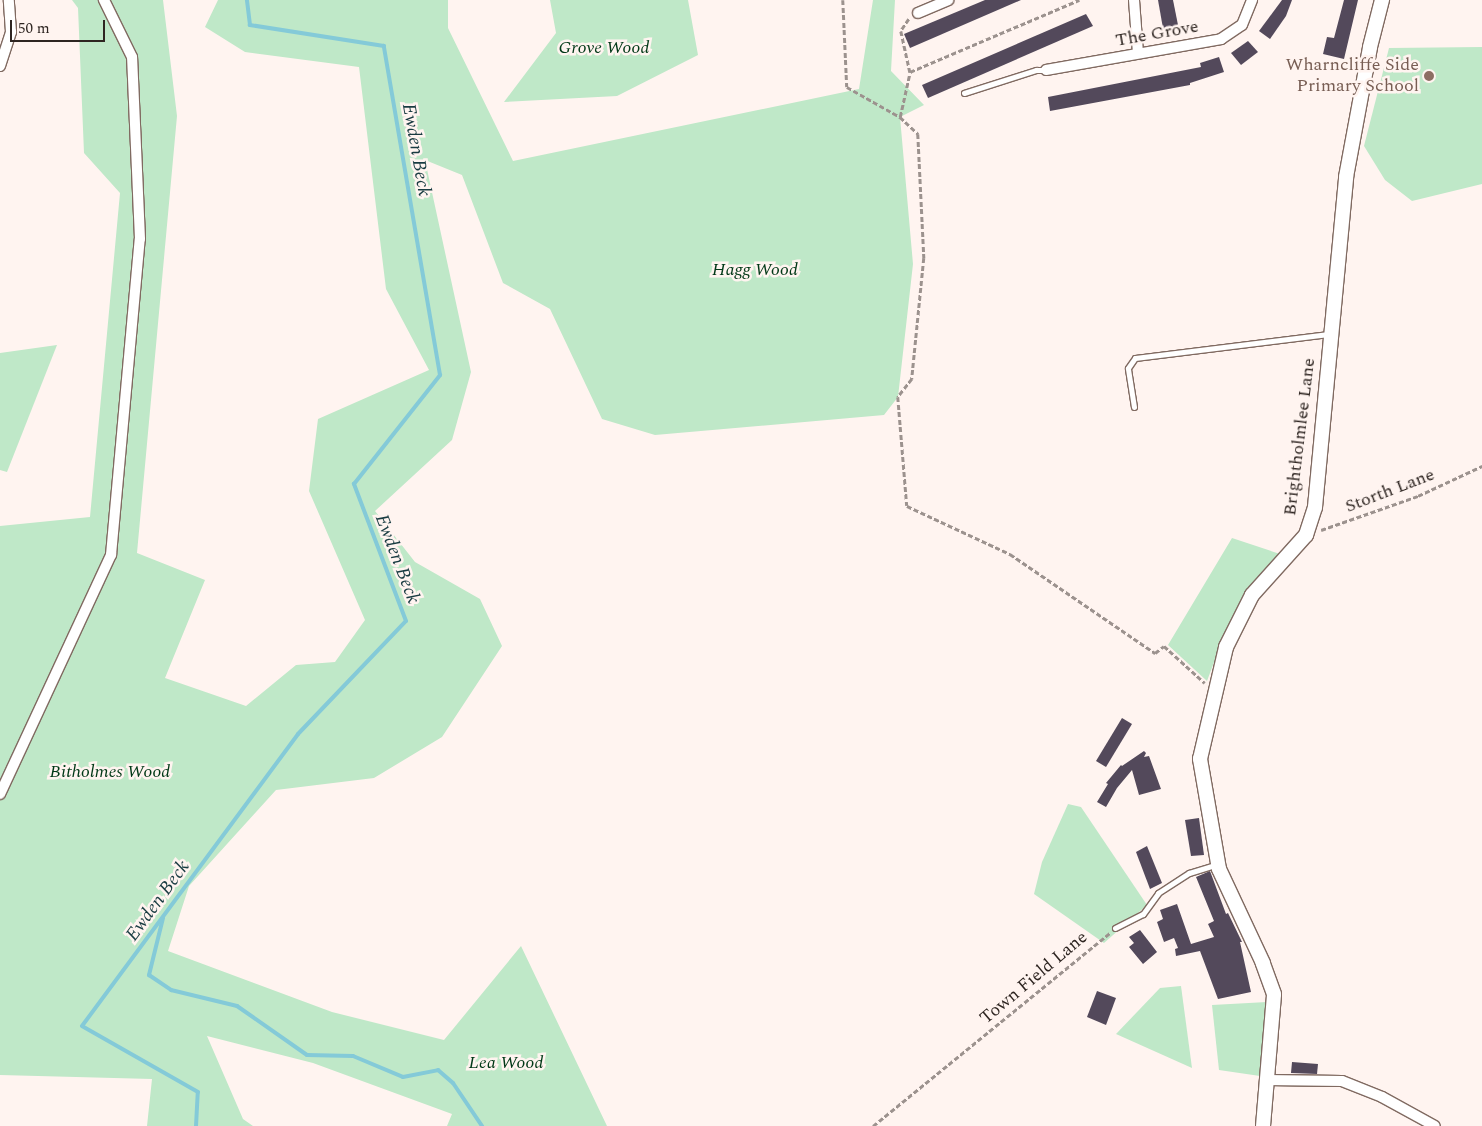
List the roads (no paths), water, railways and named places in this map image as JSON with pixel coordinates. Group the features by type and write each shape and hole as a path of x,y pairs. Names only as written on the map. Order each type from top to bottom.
{"street":[{"path":"0,66 11,32 9,0"},
{"path":"0,794 111,555 140,239 132,57 104,0"},
{"path":"918,13 948,0"},
{"path":"1134,0 1138,53"},
{"name":"The Grove","path":"1046,70 1221,39 1242,25 1252,0"},
{"name":"Brightholmlee Lane","path":"1263,1126 1274,994 1263,963 1218,864 1200,759 1226,647 1252,595 1306,535 1314,507 1346,177 1370,47 1382,0"},
{"path":"1266,1080 1342,1082 1382,1097 1435,1126"}],"lane":[{"path":"964,93 1036,70 1046,70"},
{"path":"1134,407 1128,368 1135,358 1331,334"},
{"path":"1115,928 1143,914 1158,893 1189,872 1218,864"}],"waterway":[{"name":"Ewden Beck","path":"196,1126 198,1092 82,1026 298,734 406,621 354,484 440,375 384,46 250,25 247,0"},
{"path":"163,918 149,975 171,990 237,1006 307,1055 353,1056 403,1077 438,1070 453,1083 482,1126"}],"place":[{"name":"Wharncliffe Side Primary School","path":"1429,76"}],"park label":[{"name":"Grove Wood","path":"604,48"},
{"name":"Hagg Wood","path":"755,270"},
{"name":"Bitholmes Wood","path":"110,772"},
{"name":"Lea Wood","path":"506,1063"}]}
